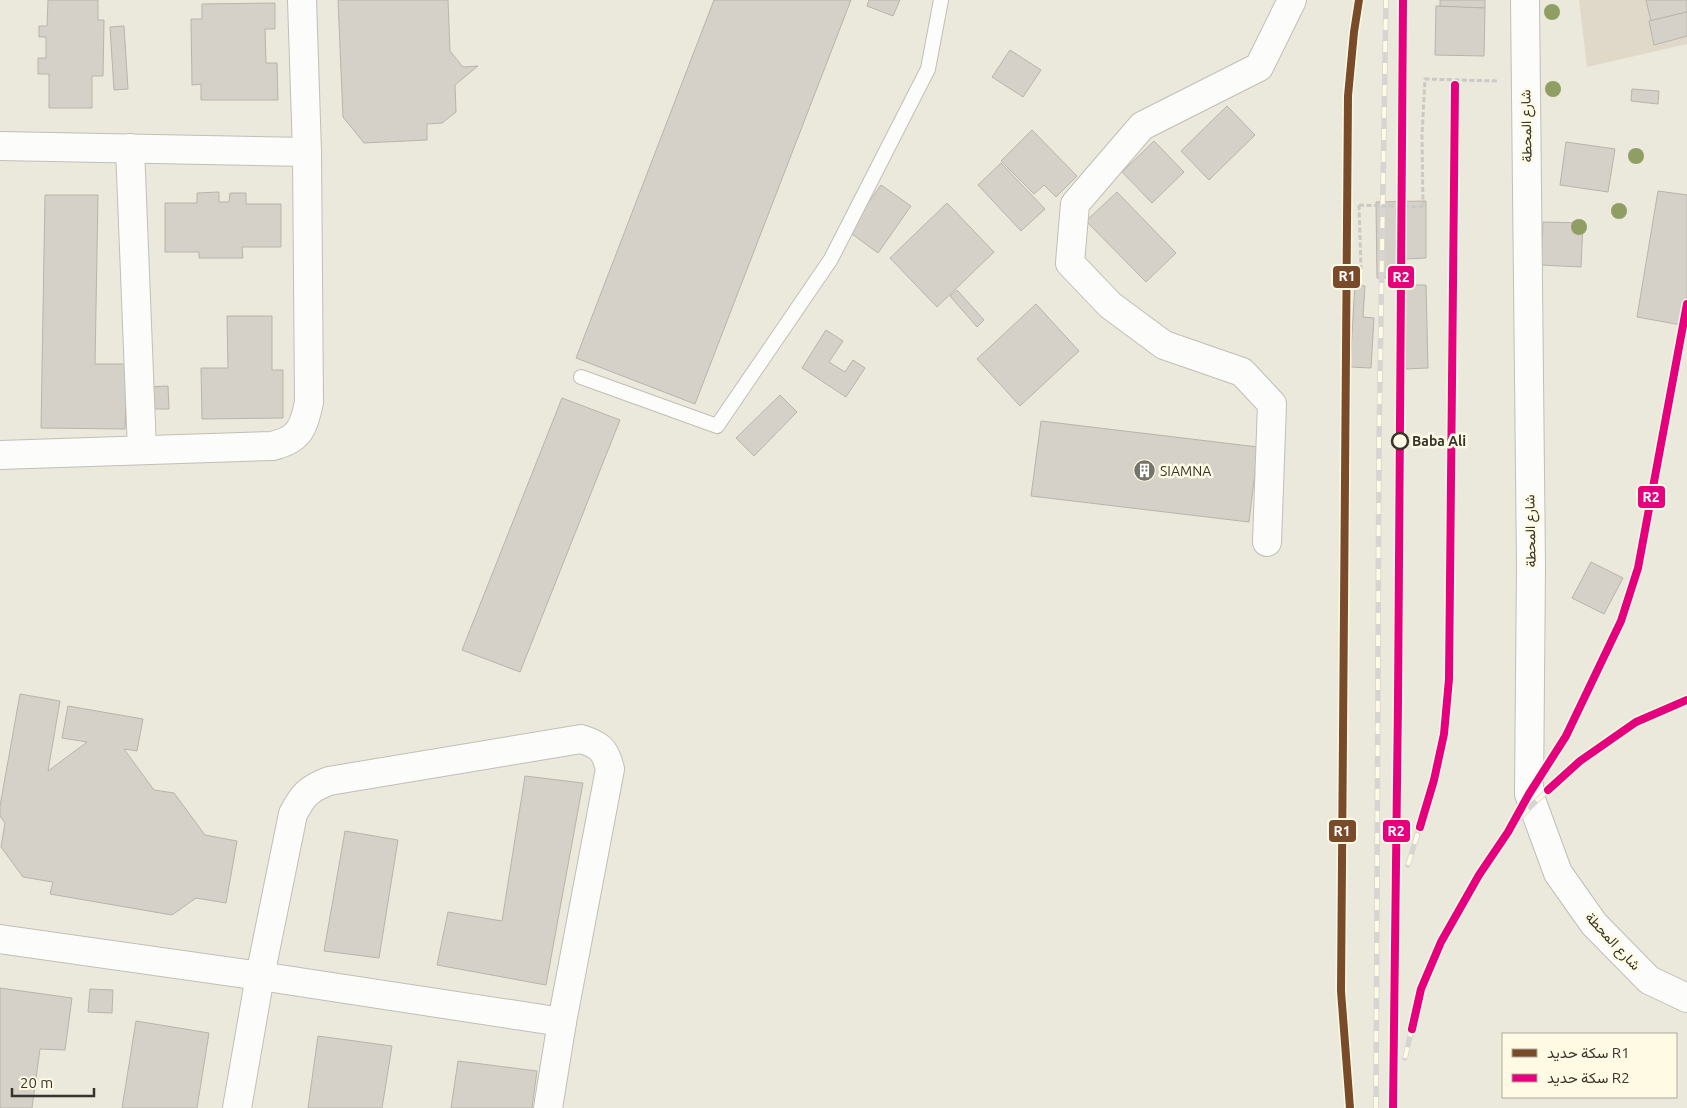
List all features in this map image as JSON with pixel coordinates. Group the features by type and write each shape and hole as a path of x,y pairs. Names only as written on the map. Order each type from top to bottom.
{"street":[{"path":"0,455 272,446 284,443 298,434 306,418 309,402 307,152 302,0"},
{"path":"1267,542 1272,404 1242,372 1164,345 1110,305 1070,263 1075,204 1142,126 1259,66 1292,0"},
{"name":"شارع المحطة","path":"1524,0 1531,566 1529,794 1558,873 1594,924 1650,980 1687,998"},
{"path":"0,146 307,152"},
{"path":"130,148 142,450"},
{"path":"238,1108 260,976 292,814 300,801 314,787 329,781 581,739 596,744 606,754 610,769 562,1022 548,1108"},
{"path":"0,939 562,1022"}],"lane":[{"path":"580,377 717,426 831,259 928,69 942,0"}],"path":[{"path":"1361,269 1359,205 1423,207 1422,135 1425,79 1525,82"}],"shaded area":[{"path":"1579,0 1687,0 1687,44 1587,67"}],"building":[{"path":"48,0 98,0 98,20 104,20 103,76 92,76 92,108 49,108 49,74 38,74 38,58 46,58 46,37 39,37 39,26 47,26"},
{"path":"338,0 448,0 450,51 463,67 478,66 455,85 456,112 442,123 427,124 427,140 364,143 343,117"},
{"path":"714,0 851,0 695,404 576,358"},
{"path":"869,0 900,0 893,16 867,6"},
{"path":"1440,0 1485,0 1485,8 1440,7"},
{"path":"1646,0 1687,0 1687,12 1651,21"},
{"path":"275,3 275,29 265,29 266,63 277,63 278,100 201,100 201,84 192,85 191,19 202,19 202,4"},
{"path":"1436,6 1485,8 1484,56 1435,55"},
{"path":"1687,12 1687,36 1654,45 1649,21"},
{"path":"124,26 128,89 114,90 110,27"},
{"path":"1010,50 1041,70 1023,97 992,77"},
{"path":"1632,89 1659,91 1658,104 1631,101"},
{"path":"1227,106 1255,135 1209,180 1181,151"},
{"path":"1032,130 1077,176 1056,197 1044,185 1034,194 1001,161"},
{"path":"1154,141 1184,172 1152,203 1122,172"},
{"path":"1566,142 1615,149 1608,192 1560,185"},
{"path":"1001,163 1045,209 1021,231 978,185"},
{"path":"881,185 911,206 878,253 848,231"},
{"path":"1658,191 1687,195 1687,326 1637,317"},
{"path":"219,192 219,202 229,202 230,193 246,193 246,204 281,204 281,247 242,247 243,258 199,258 199,252 165,252 165,203 197,203 197,193"},
{"path":"1117,192 1176,253 1146,282 1086,221"},
{"path":"45,195 98,195 95,364 127,364 125,429 41,428"},
{"path":"1426,201 1426,258 1406,259 1406,277 1377,278 1376,202"},
{"path":"947,203 994,252 937,307 890,258"},
{"path":"1543,222 1583,223 1581,267 1541,265"},
{"path":"1355,285 1365,286 1363,317 1374,318 1371,368 1350,367"},
{"path":"1403,285 1426,285 1428,368 1404,369"},
{"path":"957,290 984,320 977,327 950,296"},
{"path":"1036,304 1079,351 1020,406 977,359"},
{"path":"227,316 272,316 272,370 283,370 283,418 202,419 201,368 228,368"},
{"path":"826,330 843,341 829,362 845,372 853,360 865,368 846,397 802,368"},
{"path":"168,386 169,409 144,409 143,387"},
{"path":"780,395 797,412 754,456 736,438"},
{"path":"562,398 620,420 520,672 462,650"},
{"name":"SIAMNA","path":"1041,421 1258,447 1249,522 1031,496"},
{"path":"1591,562 1623,578 1604,614 1572,598"},
{"path":"20,694 60,701 48,771 87,742 62,738 68,706 143,719 137,751 124,749 154,790 174,793 205,835 237,841 226,903 196,898 172,915 50,894 53,882 23,877 1,847 5,823 0,816 0,806"},
{"path":"525,776 583,783 546,985 437,965 448,912 502,921"},
{"path":"345,831 398,840 379,958 324,951"},
{"path":"0,988 72,998 65,1050 40,1049 32,1108 0,1108"},
{"path":"90,989 113,990 112,1013 88,1012"},
{"path":"136,1021 209,1033 197,1108 122,1108"},
{"path":"318,1036 392,1046 382,1108 308,1108"},
{"path":"458,1061 537,1071 532,1108 451,1108"}],"railway":[{"path":"1350,1108 1341,991 1348,96 1359,0"},
{"path":"1376,1108 1379,441 1386,0"},
{"path":"1408,865 1434,780 1444,734 1449,679 1455,85"},
{"path":"1405,1058 1421,989 1441,942 1479,875 1508,832 1529,794 1566,736 1621,621 1638,568 1687,304"},
{"path":"1521,817 1580,761 1636,722 1687,700"}],"rail line":[{"name":"R1","path":"1350,1108 1341,991 1348,96 1359,0"},
{"name":"R2","path":"1393,1108 1403,0"},
{"name":"R2","path":"1420,827 1434,780 1444,734 1449,679 1455,85"},
{"name":"R2","path":"1412,1029 1421,989 1441,942 1479,875 1508,832 1529,794 1566,736 1621,621 1638,568 1687,304"},
{"name":"R2","path":"1548,790 1580,761 1636,722 1687,700"}],"place":[{"name":"Baba Ali","path":"1400,441"},
{"name":"SIAMNA","path":"1144,471"}]}
